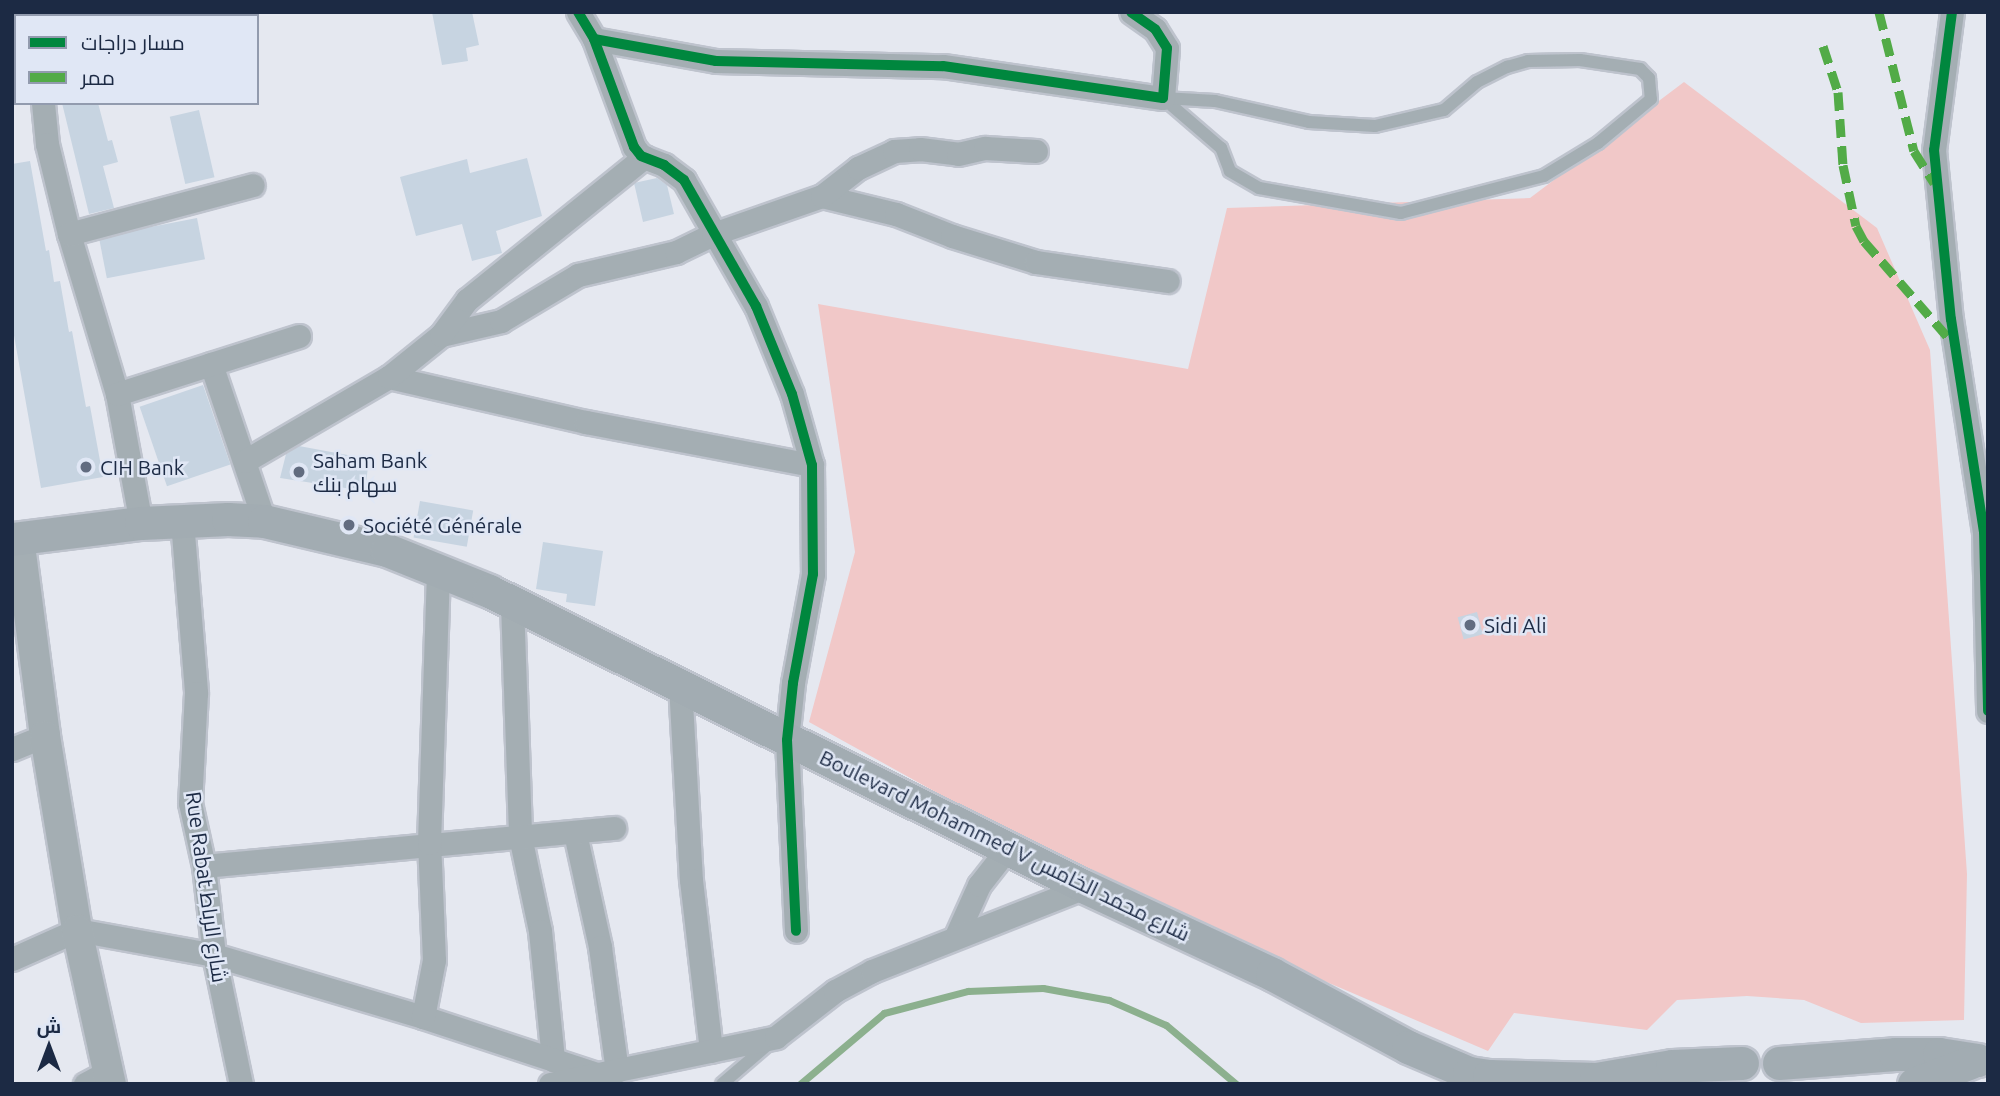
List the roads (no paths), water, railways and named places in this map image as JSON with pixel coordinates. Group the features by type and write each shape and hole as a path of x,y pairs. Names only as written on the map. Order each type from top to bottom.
{"main road":[{"name":"Boulevard Mohammed V شارع محمد الخامس","path":"16,539 141,523 264,522 361,543 438,569 680,684 787,740 1085,887 1272,974 1408,1047 1459,1069 1489,1076 1603,1081 1697,1063 1742,1063 1761,1060 1780,1063"},
{"path":"1780,1063 1895,1054 1939,1054 1983,1059"},
{"path":"1914,1084 1983,1059"},
{"path":"1713,1084 1728,1070 1742,1063"},
{"path":"1780,1063 1796,1072 1808,1084"}],"street":[{"path":"578,12 594,39 629,136 644,157 664,165 684,180 756,306 792,394 812,466 813,574 793,683 787,740 796,931"},
{"path":"594,39 716,61 943,66 1163,98 1167,48 1155,29 1131,12"},
{"path":"1952,12 1934,150 1951,319 1984,531 1988,711"},
{"path":"43,105 47,144 69,234 117,394 141,523"},
{"path":"441,335 501,321 527,308 578,275 657,258 713,234 822,196 858,168 894,150 920,149 958,154 985,148 1036,151"},
{"path":"245,461 389,377 441,335 467,300 644,157"},
{"path":"69,234 253,185"},
{"path":"822,196 896,214 952,236 1036,262 1168,281"},
{"path":"117,394 299,336"},
{"path":"211,364 264,522"},
{"path":"389,377 586,422 812,466"},
{"name":"Rue Rabat شارع الرباط","path":"182,521 196,693 190,803 204,866 214,955 242,1084"},
{"path":"16,539 45,736 102,1080"},
{"path":"423,1017 434,960 429,843 438,569"},
{"path":"512,603 520,836 540,931 553,1060"},
{"path":"680,684 691,880 711,1051"},
{"path":"12,749 45,736"},
{"path":"204,866 429,843 614,828"},
{"path":"575,833 600,947 608,1073"},
{"path":"956,936 979,886 1008,848"},
{"path":"550,1084 776,1037 854,980 956,936 1024,913 1085,887"},
{"path":"12,959 77,930 214,955 423,1017 553,1060 608,1073"}],"lane":[{"path":"1580,60 1640,69 1649,78 1651,99 1598,143 1544,176 1401,213 1259,188 1230,171 1221,148 1163,98 1215,102 1309,122 1363,128 1397,123 1444,110 1477,82 1507,67 1528,61 1580,60"},
{"path":"722,1084 776,1037"}],"waterway":[{"path":"800,1084 884,1013 968,991 1043,988 1109,1000 1166,1025 1236,1084"}],"place":[{"name":"CIH Bank","path":"86,467"},
{"name":"Saham Bank سهام بنك","path":"299,472"},
{"name":"Société Générale","path":"349,525"},
{"name":"Sidi Ali","path":"1470,625"}]}
